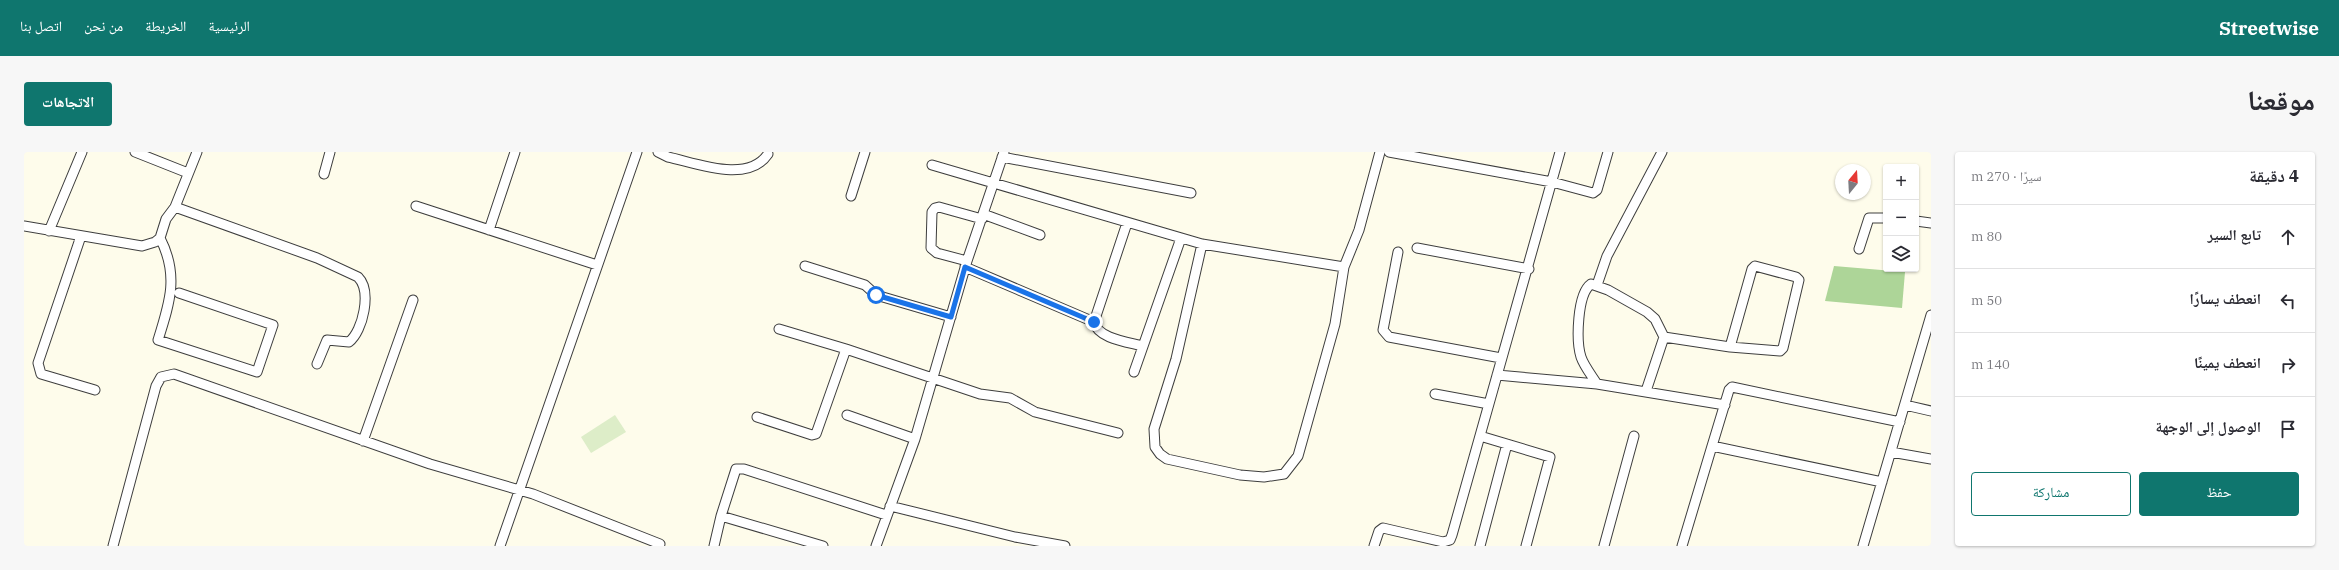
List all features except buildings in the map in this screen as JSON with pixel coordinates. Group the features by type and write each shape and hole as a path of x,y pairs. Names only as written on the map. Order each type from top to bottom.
{"street":[{"path":"49,231 82,152"},
{"path":"135,152 188,173"},
{"path":"159,242 166,218 175,207 197,152"},
{"path":"324,174 330,152"},
{"path":"489,230 515,152"},
{"path":"500,546 520,493 637,152"},
{"path":"658,152 668,157 738,170 758,164 768,154"},
{"path":"851,196 865,152"},
{"path":"1202,244 1176,359 1154,429 1154,447 1160,454 1168,459 1240,474 1264,477 1284,474 1294,463 1335,324 1344,267 1359,230 1380,152"},
{"path":"1389,152 1552,182 1596,192 1608,152"},
{"path":"1374,546 1379,531 1383,528 1443,542 1450,540 1528,270 1560,152"},
{"path":"1597,285 1606,256 1662,152"},
{"path":"876,546 886,515 915,439 966,264 1003,154 1191,193"},
{"path":"932,165 1202,244 1344,267"},
{"path":"416,206 597,265"},
{"path":"175,207 317,258 358,277 362,281 366,295 357,332 349,342 327,340 317,364"},
{"path":"1040,235 983,216 939,207 934,208 932,212 931,248 1094,322"},
{"path":"1859,249 1869,218 1883,218"},
{"path":"1919,221 1931,223"},
{"path":"1128,223 1094,316 1094,322 1095,327 1102,334 1143,346"},
{"path":"24,226 142,246 159,242"},
{"path":"81,236 38,363 41,374 95,390"},
{"path":"1134,372 1181,238"},
{"path":"159,242 167,252 172,281 170,304 158,340 257,372 273,325 179,293"},
{"path":"1417,248 1528,270"},
{"path":"1398,252 1383,330 1386,334 1389,336 1502,358"},
{"path":"805,266 865,285 876,295 951,317"},
{"path":"1664,337 1730,348 1780,350 1783,348 1799,280 1796,277 1755,266 1752,269 1730,348"},
{"path":"1597,384 1581,358 1579,316 1588,287 1591,284 1597,285 1647,312 1655,319 1664,337 1646,391"},
{"path":"363,441 413,300"},
{"path":"1863,546 1931,315"},
{"path":"779,329 846,349 980,394 1010,398 1036,412 1118,433"},
{"path":"758,417 812,435 816,434 846,349"},
{"path":"112,546 156,386 161,377 168,374 174,374 363,441 520,493 660,544"},
{"path":"1497,375 1597,384 1725,405"},
{"path":"1682,546 1729,390 1732,387 1900,422"},
{"path":"1435,394 1489,404"},
{"path":"1905,405 1931,410"},
{"path":"847,416 915,439"},
{"path":"1480,436 1550,457 1526,546"},
{"path":"1604,546 1634,436"},
{"path":"1480,546 1507,444"},
{"path":"1712,446 1882,482"},
{"path":"1891,452 1931,459"},
{"path":"714,546 734,472 740,468 886,515"},
{"path":"890,506 1015,537 1064,546"},
{"path":"721,516 823,546"},
{"path":"1012,546 1015,537"}],"green space":[{"path":"1834,266 1883,270 1883,272 1905,272 1902,308 1825,301"},
{"path":"615,415 626,432 591,453 581,437"}],"route":[{"path":"876,295 951,317 965,267 1094,322"}]}
